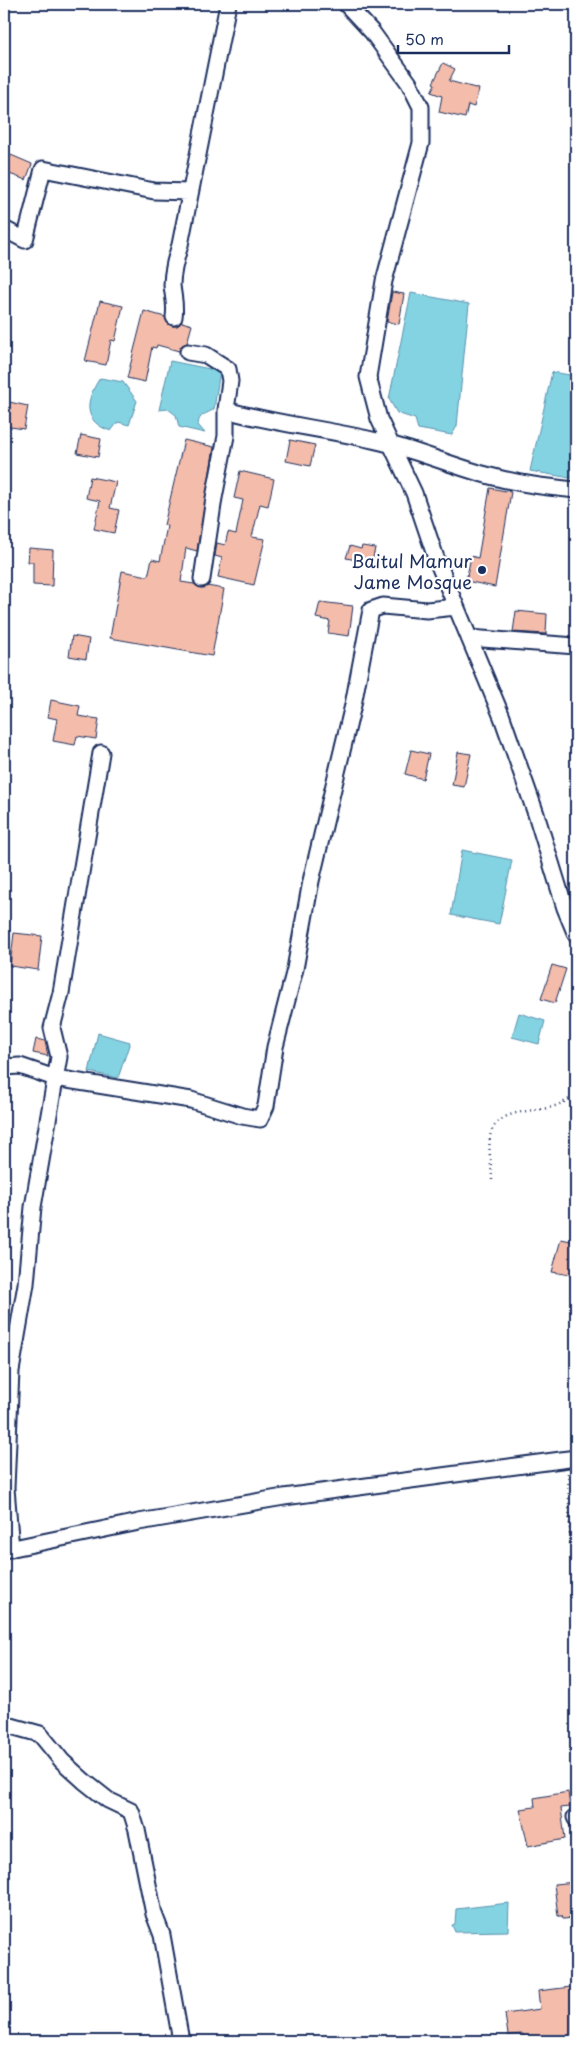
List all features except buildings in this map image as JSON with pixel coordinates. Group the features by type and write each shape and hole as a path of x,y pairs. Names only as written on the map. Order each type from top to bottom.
{"street":[{"path":"174,317 176,303 172,287 173,271 180,245 189,192 228,4"},
{"path":"346,4 372,32 409,83 421,107 421,142 384,280 368,377 379,419 414,493 436,558 502,718 536,814 565,908 576,935"},
{"path":"4,229 25,240 43,169 154,191 189,192"},
{"path":"188,352 206,355 228,368 230,381 226,410 226,436 214,498 202,580"},
{"path":"226,410 259,419 341,433 391,444 491,477 534,486 576,490"},
{"path":"4,1067 20,1066 55,1078 191,1100 242,1116 260,1119 266,1106 275,1047 295,969 311,881 353,705 372,610 383,606 427,610 456,607"},
{"path":"469,638 576,646"},
{"path":"101,753 61,993 52,1028 59,1058 33,1207 26,1284 11,1371 6,1488 7,1550 139,1522 284,1497 572,1459"},
{"path":"4,1724 40,1734 62,1761 84,1780 108,1800 131,1811 139,1838 154,1914 162,1935 181,2041"}],"path":[{"path":"492,1180 491,1133 502,1119 514,1113 552,1107 576,1094"},
{"path":"572,1459 573,1618 576,1666"},
{"path":"4,2034 10,2041"}],"water":[{"path":"411,293 469,304 457,426 452,435 418,429 415,419 397,413 389,399"},
{"path":"170,361 220,371 214,409 201,416 198,425 205,433 179,427 176,415 168,409 159,410"},
{"path":"552,372 576,376 576,479 530,471"},
{"path":"100,378 123,382 137,401 129,425 118,422 111,431 95,422 91,416 89,402 91,394"},
{"path":"462,850 512,860 499,924 451,915"},
{"path":"519,1013 545,1021 539,1044 512,1037"},
{"path":"98,1033 130,1042 118,1078 89,1072"},
{"path":"509,1903 508,1931 455,1932 452,1925 455,1924 456,1909"}],"place":[{"name":"Baitul Mamur Jame Mosque","path":"482,570"}]}
